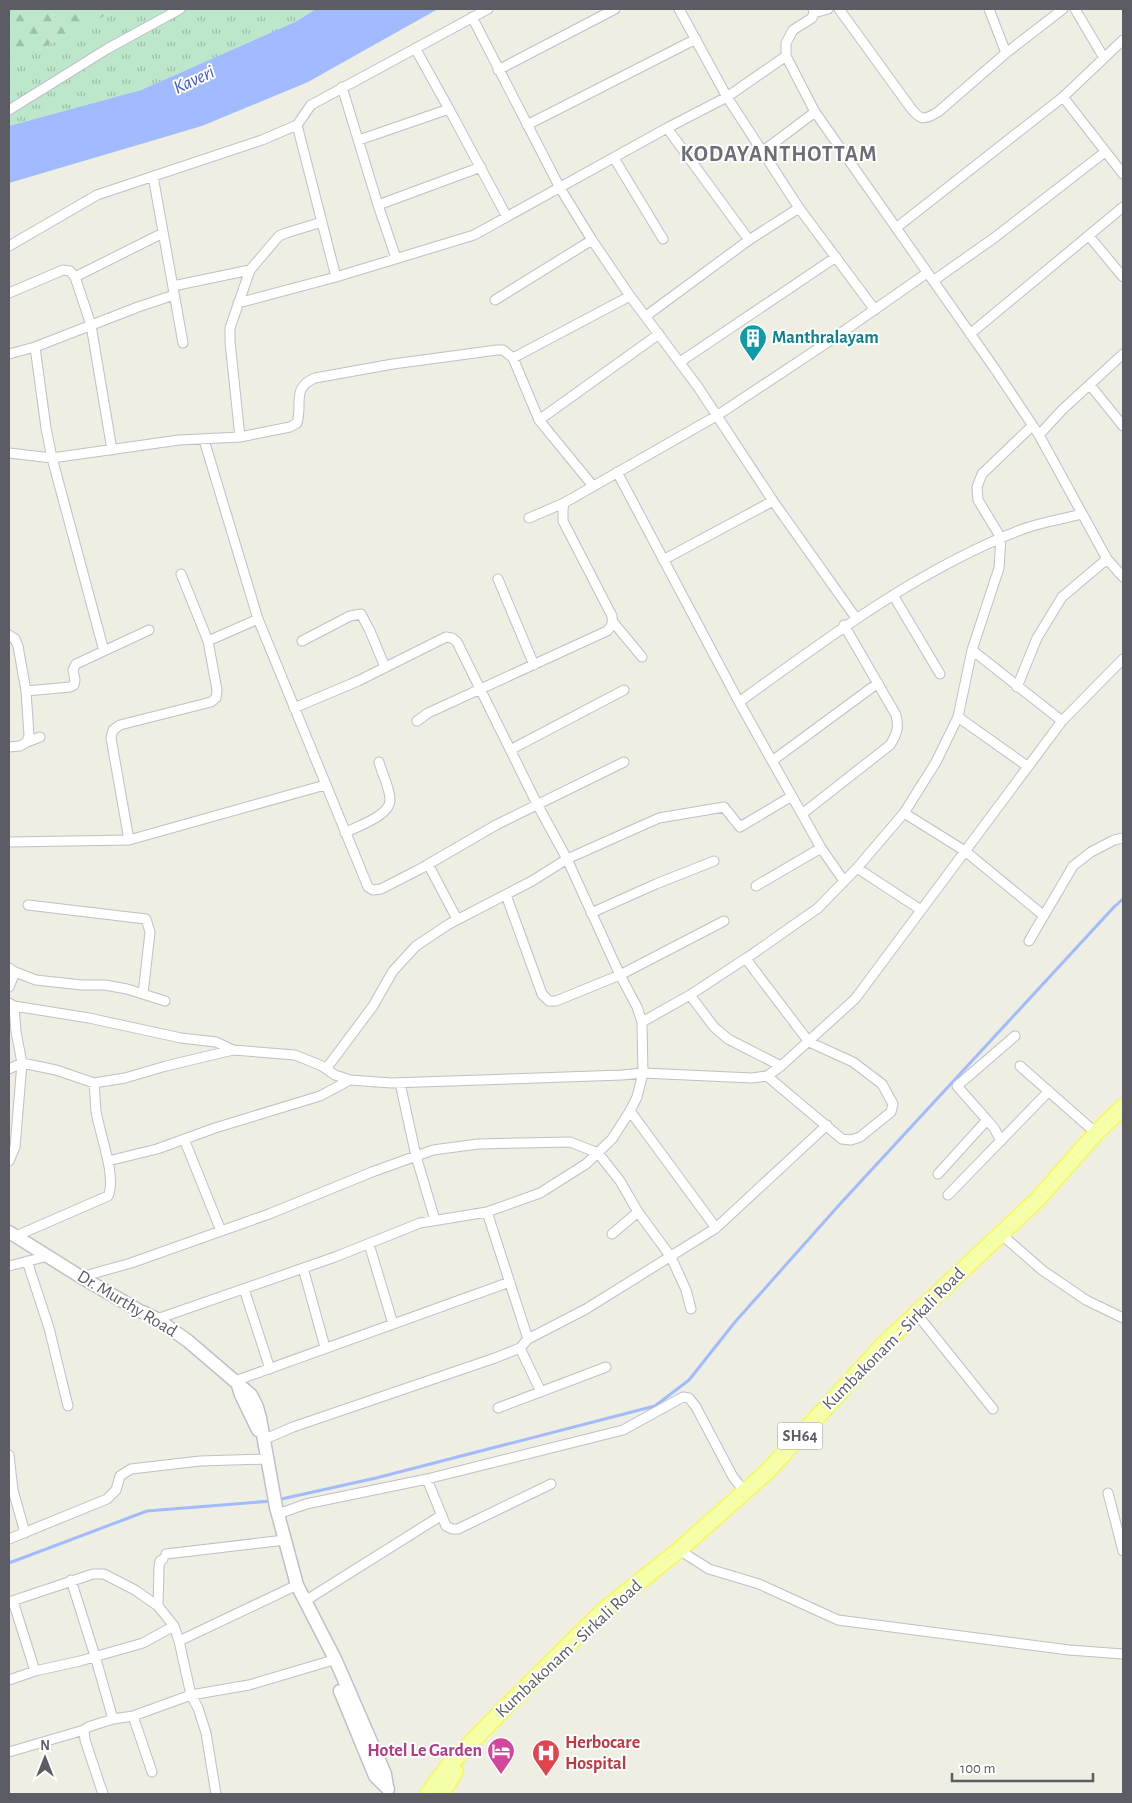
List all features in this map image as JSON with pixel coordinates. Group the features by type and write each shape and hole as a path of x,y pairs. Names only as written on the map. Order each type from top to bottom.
{"main road":[{"name":"Kumbakonam - Sirkali Road","path":"428,1794 450,1764 604,1610 679,1550 716,1515 768,1471 883,1345 1038,1199 1096,1133 1123,1107"},
{"name":"Dr. Murthy Road","path":"12,1234 81,1277 157,1319 188,1341 237,1383 245,1404 263,1438 277,1511 297,1585 336,1661 385,1774 389,1791"},
{"name":"Dr. Murthy Road","path":"318,1625 339,1689 375,1776 389,1791"},
{"name":"Kumbakonam - Sirkali Road","path":"442,1794 463,1751"}],"street":[{"path":"9,110 108,49 180,9"},
{"path":"9,246 97,195 262,140 297,125 311,105 488,9"},
{"path":"498,70 615,9"},
{"path":"679,9 727,97 762,152 799,208 875,310"},
{"path":"828,9 814,11 812,18 793,30 786,43 786,56 815,112 1039,435 1107,559 1123,577"},
{"path":"839,9 913,112 922,119 929,118 938,112 1006,53 1063,9"},
{"path":"989,9 1006,53"},
{"path":"1075,9 1104,58"},
{"path":"472,17 560,188 592,240 630,296 718,415 773,501 856,618"},
{"path":"527,125 696,39"},
{"path":"896,228 1063,97 1123,40"},
{"path":"415,48 507,217"},
{"path":"238,303 336,277 474,235 667,128 727,97 786,56"},
{"path":"342,87 396,258"},
{"path":"1063,97 1123,174"},
{"path":"359,140 449,109"},
{"path":"762,152 815,112"},
{"path":"297,125 336,277"},
{"path":"667,128 749,240"},
{"path":"933,281 994,238 1105,152"},
{"path":"614,158 664,239"},
{"path":"378,205 481,167"},
{"path":"153,176 183,343"},
{"path":"970,334 1123,207"},
{"path":"646,316 749,240 799,208"},
{"path":"240,437 230,328 250,270 279,236 322,222"},
{"path":"75,277 163,233"},
{"path":"1089,236 1123,277"},
{"path":"495,300 592,240"},
{"path":"680,362 836,257"},
{"path":"9,292 63,270 70,271 75,277 90,325 112,450"},
{"path":"9,354 35,347 174,291 250,270"},
{"path":"529,518 564,503 718,415 832,340 927,273"},
{"path":"513,358 630,296"},
{"path":"539,420 659,334"},
{"path":"35,347 52,458 104,651"},
{"path":"9,453 52,458 179,440 240,437 290,427 297,423 299,396 302,386 307,381 315,378 376,367 502,350 513,358 539,420 593,486"},
{"path":"1039,435 1062,410 1123,354"},
{"path":"1090,385 1123,426"},
{"path":"642,1022 690,995 746,959 818,908 857,868 904,813 936,762 958,717 972,650 999,568 1001,538 978,500 977,487 982,474 1032,426"},
{"path":"204,440 258,619 364,882 368,887 373,890 381,889 496,825 624,762"},
{"path":"617,472 739,702 821,848 844,881"},
{"path":"664,560 773,501"},
{"path":"564,503 562,510 563,521 612,616 613,622 642,657"},
{"path":"739,702 844,626 925,576 1001,538 1026,528 1082,514"},
{"path":"1018,687 1037,638 1062,597 1107,559"},
{"path":"129,840 111,738 113,730 120,725 211,702 216,698 217,690 208,641 181,574"},
{"path":"498,579 534,664"},
{"path":"893,596 940,674"},
{"path":"302,640 350,616 361,614 385,666"},
{"path":"208,641 258,619"},
{"path":"417,721 428,713 607,631 613,622"},
{"path":"802,814 890,746 897,735 899,726 896,715 844,626"},
{"path":"26,691 70,687 74,685 73,667 76,664 150,630"},
{"path":"9,635 15,639 18,646 26,691 29,735 27,742"},
{"path":"157,1319 369,1244 420,1223 487,1212 540,1193 586,1164 612,1139 637,1097 643,1073 642,1022 637,1007 591,914 567,859 537,804 457,642 452,638 446,637 385,666 351,685 294,708"},
{"path":"972,650 1062,721"},
{"path":"9,1069 22,1063 56,1070 94,1083 125,1078 234,1050 295,1055 326,1069 334,1075 350,1080 400,1083 643,1073 752,1078 767,1076 809,1042 855,999 1062,721 1123,659"},
{"path":"772,760 878,683"},
{"path":"510,750 624,690"},
{"path":"958,717 1027,766"},
{"path":"9,747 20,746 40,737"},
{"path":"345,832 379,816 387,810 390,799 379,762"},
{"path":"9,842 129,840 325,785"},
{"path":"326,1069 373,1006 393,971 416,946 458,919 532,881 567,859 659,818 724,807 740,826 792,796"},
{"path":"904,813 965,850 1043,915"},
{"path":"1029,941 1073,866 1091,852 1114,840 1123,838"},
{"path":"756,886 821,848"},
{"path":"591,914 656,884 714,861"},
{"path":"428,864 458,919"},
{"path":"857,868 921,910"},
{"path":"506,895 545,998 549,1001 556,1001 620,975 724,921"},
{"path":"28,906 146,919 150,932 143,994"},
{"path":"746,959 809,1042 853,1062 882,1084 893,1104 891,1112 860,1137 851,1140 842,1139 767,1076"},
{"path":"9,987 12,970 36,980 82,986 105,985 127,989 165,1002"},
{"path":"690,995 714,1027 728,1039 781,1066"},
{"path":"9,1161 15,1147 22,1063 11,1005 88,1018 181,1038 216,1042 234,1050"},
{"path":"1001,1141 994,1128 957,1086 1015,1036"},
{"path":"1020,1066 1096,1133"},
{"path":"108,1162 157,1149 320,1096 350,1080"},
{"path":"12,1234 108,1196 111,1189 108,1162 96,1112 94,1083"},
{"path":"400,1083 416,1156 434,1220"},
{"path":"948,1195 1049,1091"},
{"path":"630,1111 716,1228"},
{"path":"938,1174 987,1120"},
{"path":"263,1438 520,1348 528,1339 586,1309 716,1228 827,1125"},
{"path":"184,1139 221,1230"},
{"path":"81,1277 131,1262 269,1214 372,1172 433,1150 478,1144 553,1141 570,1142 598,1153 620,1181 638,1212 671,1256 686,1290 691,1309"},
{"path":"487,1212 528,1339"},
{"path":"612,1234 638,1212"},
{"path":"1001,1234 1050,1274 1086,1300 1123,1318"},
{"path":"369,1244 393,1324"},
{"path":"9,1266 48,1256"},
{"path":"27,1261 48,1328 68,1406"},
{"path":"303,1268 325,1347"},
{"path":"237,1383 325,1347 510,1282"},
{"path":"244,1289 270,1368"},
{"path":"916,1312 992,1409"},
{"path":"520,1348 541,1392"},
{"path":"498,1408 606,1367"},
{"path":"277,1511 427,1479 623,1430 682,1397 690,1398 696,1407 733,1477 745,1492"},
{"path":"9,1455 11,1490 24,1533"},
{"path":"9,1539 107,1499 116,1490 120,1476 132,1469 200,1461 267,1459"},
{"path":"427,1479 446,1526 452,1529 458,1529 551,1484"},
{"path":"1108,1493 1123,1551"},
{"path":"305,1601 442,1515"},
{"path":"158,1606 159,1567 160,1561 164,1556 285,1540"},
{"path":"679,1550 709,1568 759,1584 838,1620 1069,1650 1123,1654"},
{"path":"35,1671 11,1602 93,1574 104,1574 135,1590 158,1606 174,1626 191,1695 198,1708 206,1733 216,1794"},
{"path":"71,1580 113,1720"},
{"path":"179,1641 297,1585"},
{"path":"9,1680 35,1671 143,1643 174,1626"},
{"path":"9,1752 113,1720 133,1716 191,1695 249,1685 330,1661"},
{"path":"133,1716 152,1772"},
{"path":"84,1730 85,1740 103,1794"}],"green space":[{"path":"9,9 118,9 9,65"},
{"path":"118,9 316,9 295,22 141,90 9,126 9,65"}],"water":[{"name":"Kaveri","path":"316,9 438,9 308,82 202,126 9,183 9,126 141,90 295,22"}],"waterway":[{"path":"277,1500 376,1478 655,1406 689,1380 735,1322 840,1204 1123,899"},
{"path":"9,1563 147,1511 271,1501"}],"place":[{"name":"Manthralayam","path":"753,362"},
{"name":"Hotel Le Garden","path":"501,1775"},
{"name":"Herbocare Hospital","path":"546,1777"}],"district":[{"name":"KODAYANTHOTTAM","path":"779,154"}]}
